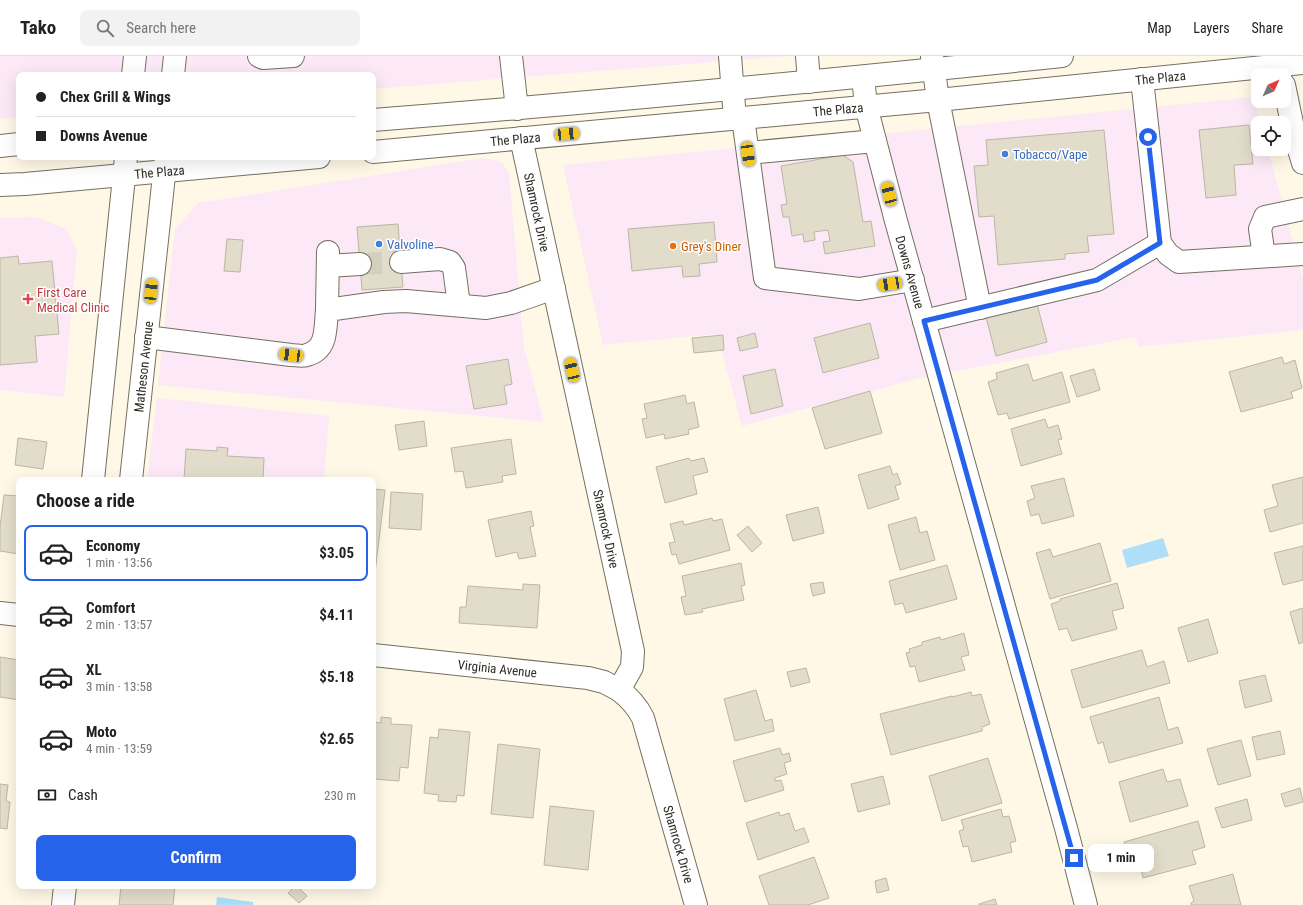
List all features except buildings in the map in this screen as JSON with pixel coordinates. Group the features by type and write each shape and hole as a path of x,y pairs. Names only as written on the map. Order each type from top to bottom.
{"street":[{"path":"133,72 135,56"},
{"path":"173,72 175,56"},
{"path":"259,56 263,58 293,56"},
{"path":"511,56 517,109"},
{"path":"730,56 733,89 748,154 765,278 859,288 913,280"},
{"path":"807,56 809,82"},
{"path":"376,120 517,109 862,77 932,63 1062,56"},
{"path":"932,63 938,100 980,308"},
{"name":"The Plaza","path":"376,152 938,100 1142,79 1251,72"},
{"name":"Downs Avenue","path":"862,77 866,106 875,141 1066,828 1086,905"},
{"path":"1142,79 1160,243 1168,254 1179,262 1303,254"},
{"path":"1291,101 1294,133 1303,163"},
{"name":"Shamrock Drive","path":"521,138 634,651 632,667 619,690 637,707 643,718 696,905"},
{"path":"748,154 875,141"},
{"path":"0,146 16,144"},
{"name":"The Plaza","path":"0,185 25,184 125,166 253,160"},
{"name":"Matheson Avenue","path":"131,477 165,164"},
{"path":"93,477 125,166"},
{"path":"1264,256 1260,229 1265,217 1303,209"},
{"path":"924,321 1097,280 1160,243"},
{"path":"146,337 291,355 307,355 319,349 324,342 327,310 328,259 360,264"},
{"path":"401,262 440,259 450,262 454,268 459,305"},
{"path":"327,310 384,302 406,301 486,308 511,304 554,288"},
{"path":"0,613 16,615"},
{"name":"Virginia Avenue","path":"376,655 588,678 604,682 619,690"},
{"path":"63,905 65,889"}],"shaded area":[{"path":"0,56 788,56 376,89 376,72 16,72 16,117 0,119"},
{"path":"1251,97 1251,108 1257,108 1259,116 1251,116 1251,156 1270,156 1303,279 1303,330 1139,347 1135,337 920,378 742,426 717,334 603,345 563,165"},
{"path":"482,158 496,160 504,165 509,174 524,347 544,422 158,385 175,229 198,203"},
{"path":"36,217 66,229 77,250 64,397 0,390 0,218"},
{"path":"157,398 329,416 324,477 147,477"}],"water":[{"path":"1163,538 1169,556 1127,568 1122,550"},
{"path":"217,897 253,902 253,905 216,905"}],"tunnel":[{"path":"360,264 401,262"}],"place":[{"name":"Tobacco/Vape","path":"1005,154"},
{"name":"Valvoline","path":"379,244"},
{"name":"Grey's Diner","path":"673,246"},
{"name":"First Care Medical Clinic","path":"28,299"}],"route":[{"path":"1074,858 924,321 1097,280 1160,243 1148,137"}]}
